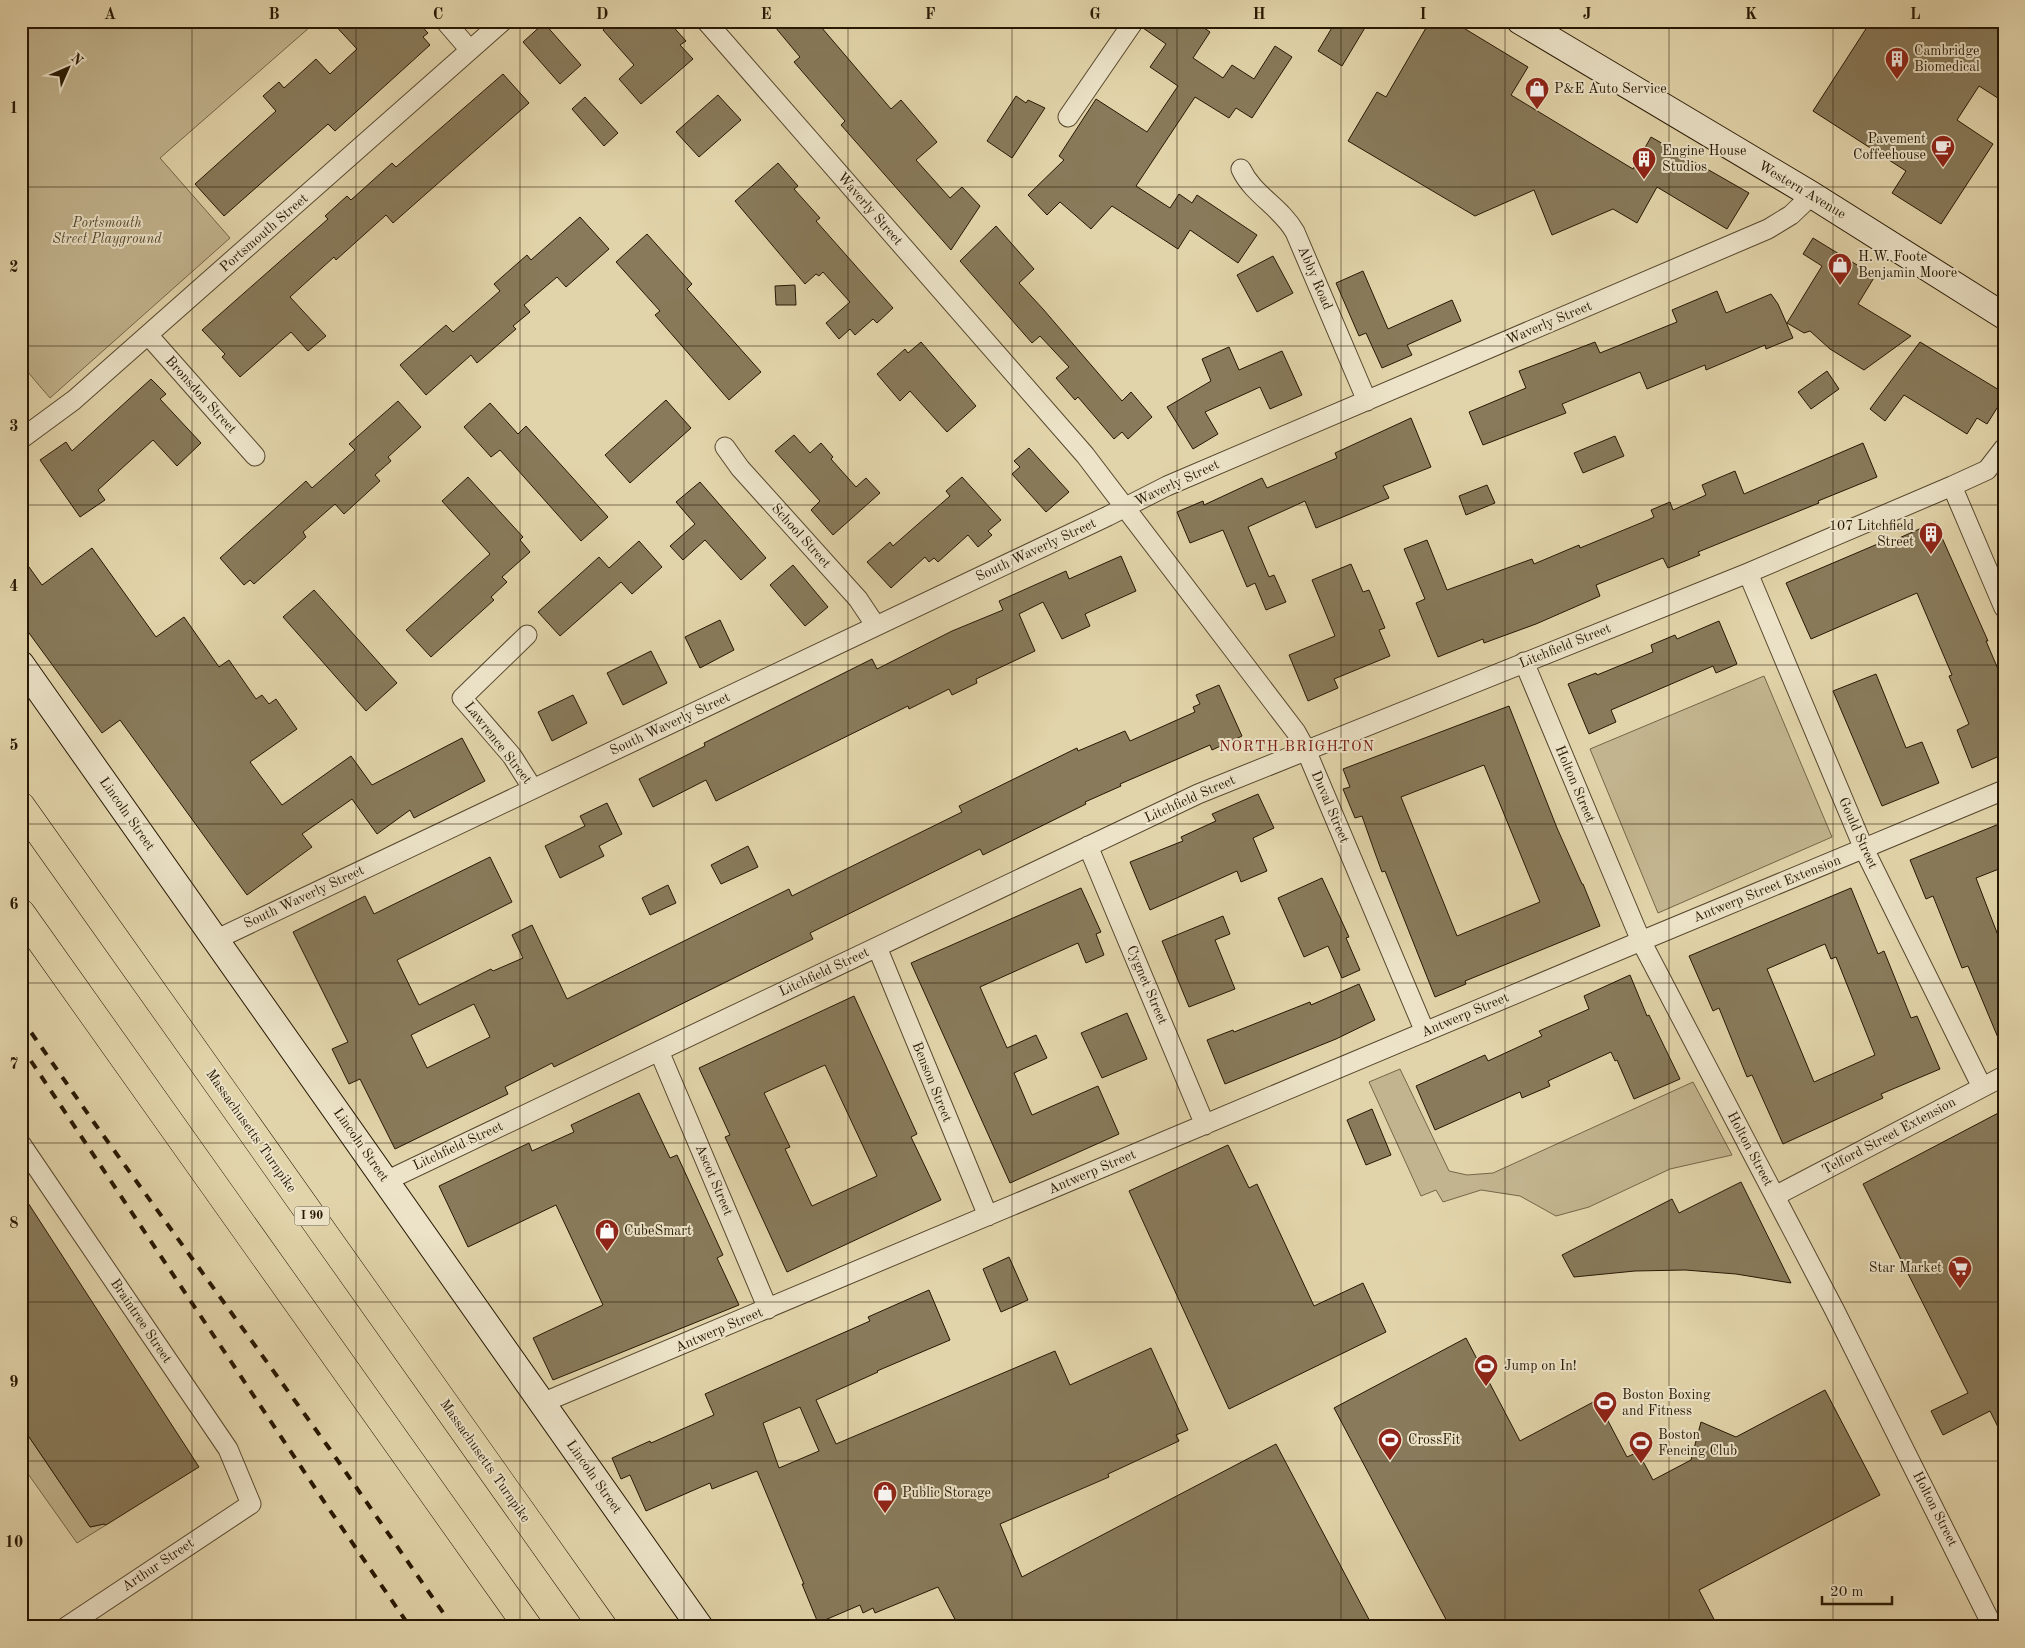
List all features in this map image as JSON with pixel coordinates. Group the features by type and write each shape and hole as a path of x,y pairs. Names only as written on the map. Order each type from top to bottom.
{"highway":[{"name":"Massachusetts Turnpike","path":"21,806 603,1627"},
{"path":"21,913 528,1627"}],"street":[{"path":"445,21 470,50"},
{"name":"Portsmouth Street","path":"21,439 74,400 502,21"},
{"name":"Waverly Street","path":"706,21 1085,455 1125,507 1167,486 1768,229 1791,215 1812,195"},
{"path":"1068,117 1134,21"},
{"name":"Western Avenue","path":"1520,21 1812,195 2004,316"},
{"name":"Abby Road","path":"1241,169 1248,183 1286,218 1295,232 1368,401"},
{"name":"Bronsdon Street","path":"148,335 255,456"},
{"name":"School Street","path":"724,447 740,468 858,599 876,626"},
{"name":"Litchfield Street","path":"386,1181 1198,794 1748,573 1952,486 1987,470 2004,448"},
{"path":"1952,486 2004,608"},
{"name":"South Waverly Street","path":"215,940 1125,507"},
{"name":"Duval Street","path":"1125,507 1296,732 1306,750 1425,1032"},
{"name":"Gould Street","path":"1748,573 1864,849 1982,1087"},
{"name":"Lawrence Street","path":"527,635 462,698 512,756 533,788"},
{"name":"Holton Street","path":"1524,662 1641,941 1838,1317 1994,1627"},
{"name":"Lincoln Street","path":"21,664 700,1627"},
{"name":"Antwerp Street Extension","path":"1641,941 2004,790"},
{"name":"Cygnet Street","path":"1088,846 1205,1124"},
{"name":"Antwerp Street","path":"542,1404 1641,941"},
{"name":"Benson Street","path":"876,947 988,1216"},
{"name":"Ascot Street","path":"659,1051 768,1309"},
{"name":"Telford Street Extension","path":"1775,1196 2004,1076"},
{"name":"Braintree Street","path":"21,1144 228,1449 251,1504"},
{"name":"Arthur Street","path":"66,1627 251,1504"}],"green space":[{"name":"Portsmouth Street Playground","path":"21,21 305,21 310,27 160,158 230,238 50,398 21,364"},
{"path":"1764,676 1832,837 1658,913 1590,749"},
{"path":"1400,1069 1449,1171 1467,1175 1493,1173 1693,1082 1732,1155 1670,1169 1589,1207 1556,1216 1520,1196 1481,1190 1443,1202 1436,1190 1421,1196 1369,1082"},
{"path":"21,1425 90,1527 106,1525 77,1543 21,1464"}],"building":[{"path":"331,21 417,21 428,33 423,37 430,45 335,131 328,124 224,216 195,184 276,111 263,96 279,82 284,88 316,59 330,74 357,49"},
{"path":"612,21 668,21 686,41 680,45 693,59 641,104 619,79 634,65 603,30"},
{"path":"770,21 816,21 891,109 901,100 937,142 916,160 950,198 962,187 980,206 951,250 841,125 845,121 794,62 800,57"},
{"path":"1145,21 1194,21 1210,32 1193,58 1223,78 1232,65 1254,79 1275,46 1292,57 1252,118 1236,108 1229,118 1195,97 1136,186 1170,208 1179,194 1192,203 1197,195 1257,235 1238,263 1190,230 1178,249 1112,206 1091,229 1060,202 1047,215 1028,195 1064,160 1059,156 1096,99 1147,132 1178,86 1150,67 1166,44 1143,28"},
{"path":"1336,21 1369,21 1342,66 1318,51"},
{"path":"1430,21 1452,21 1528,67 1511,95 1633,169 1651,137 1749,193 1727,229 1657,187 1637,223 1613,209 1552,235 1534,190 1475,216 1348,141 1377,92 1386,97"},
{"name":"Cambridge Biomedical","path":"1871,21 2004,21 2004,102 1979,86 1957,120 1993,144 1941,224 1892,193 1906,171 1813,111"},
{"path":"544,23 581,65 560,84 523,42"},
{"path":"503,74 529,103 393,223 386,215 336,260 334,257 290,297 326,336 308,351 291,332 240,377 222,357 225,354 202,330 328,219 325,216 347,196 351,200 392,163 396,167"},
{"path":"718,95 741,120 699,157 676,132"},
{"path":"1016,96 1026,103 1028,100 1045,108 1012,158 987,141"},
{"path":"585,97 618,133 604,146 572,109"},
{"path":"778,163 798,186 794,189 820,218 816,221 893,308 877,323 873,319 855,335 850,329 839,339 826,323 850,302 823,272 819,276 816,274 805,284 735,201"},
{"path":"580,217 609,249 566,287 557,277 524,305 530,312 513,326 516,329 477,363 471,355 426,395 400,365 446,325 453,332 500,291 494,284 527,255 531,260"},
{"path":"996,226 1034,269 1019,283 1122,401 1131,392 1152,417 1128,439 1122,432 1114,439 1078,397 1075,400 1056,378 1069,367 1040,336 1032,343 960,261"},
{"path":"647,234 692,284 687,289 761,372 729,400 655,315 660,311 616,262"},
{"path":"1813,238 1875,276 1858,304 1911,336 1864,370 1830,349 1810,331 1804,333 1787,323 1822,266 1803,254"},
{"path":"1273,256 1293,293 1257,312 1237,275"},
{"path":"1363,271 1388,329 1452,300 1461,321 1407,345 1412,355 1382,368 1366,333 1359,336 1336,283"},
{"path":"795,285 796,305 776,305 775,286"},
{"path":"1717,291 1726,313 1771,294 1778,304 1793,338 1766,349 1765,345 1706,370 1705,365 1647,389 1640,372 1562,404 1566,413 1483,445 1469,412 1526,388 1519,371 1595,342 1600,353 1677,322 1672,310"},
{"path":"921,342 976,406 947,432 910,391 900,401 877,374 905,349 908,353"},
{"path":"1920,342 2004,393 2004,397 1987,424 1977,418 1967,434 1904,395 1885,421 1870,409"},
{"path":"1229,347 1239,370 1282,351 1302,395 1270,409 1260,387 1205,412 1218,434 1193,449 1167,407 1211,381 1202,359"},
{"path":"1827,371 1839,389 1811,409 1798,392"},
{"path":"151,379 166,394 160,399 201,443 177,466 153,440 98,490 105,500 80,517 40,460 66,442 72,451"},
{"path":"666,400 691,428 630,483 605,455"},
{"path":"398,401 421,427 388,457 391,461 375,475 380,481 344,514 335,504 303,532 306,537 254,584 250,580 244,585 220,558 306,481 312,488 355,450 349,444"},
{"path":"490,403 518,434 526,426 608,517 581,541 500,450 491,457 464,427"},
{"path":"1411,418 1431,467 1383,486 1389,498 1316,528 1305,501 1248,527 1269,577 1274,575 1286,602 1266,610 1255,583 1247,587 1223,530 1190,543 1177,512 1203,501 1204,505 1262,478 1267,488 1337,458 1335,453"},
{"path":"794,435 810,453 821,443 833,457 831,459 856,487 866,478 880,493 833,535 811,510 820,501 775,451"},
{"path":"1615,436 1624,456 1583,473 1574,453"},
{"path":"1863,443 1877,477 1818,501 1819,503 1698,552 1700,555 1668,568 1663,558 1596,585 1600,596 1536,624 1484,643 1483,639 1438,657 1416,603 1425,599 1404,549 1427,540 1447,590 1532,559 1534,564 1579,545 1580,548 1654,517 1651,510 1670,502 1673,510 1706,495 1702,485 1735,471 1744,494"},
{"path":"1029,448 1069,492 1046,512 1012,474 1020,467 1014,461"},
{"path":"468,477 523,537 520,540 530,552 502,577 507,582 491,597 494,600 431,657 406,630 490,554 442,501"},
{"path":"962,477 1001,520 988,531 992,535 978,547 968,535 938,562 934,558 929,562 925,557 891,588 867,562 890,542 893,546 950,496 946,491"},
{"path":"700,482 766,558 741,580 705,540 683,560 670,546 695,524 676,502"},
{"path":"1487,485 1495,503 1466,515 1459,496"},
{"path":"1935,522 1988,641 1986,641 2004,683 2004,754 1972,768 1957,730 1969,724 1949,676 1952,675 1917,593 1811,639 1786,583 1887,540 1888,543"},
{"path":"639,541 662,567 632,594 621,582 560,636 538,612 599,557 609,568"},
{"path":"92,548 156,637 184,617 219,667 229,660 256,699 262,695 269,704 276,699 297,729 250,762 282,805 351,756 372,785 462,738 485,781 414,818 410,810 377,834 352,799 302,834 312,847 247,895 120,720 102,733 21,622 21,556 42,585"},
{"path":"1121,556 1136,591 1085,614 1090,626 1062,639 1043,602 1019,614 1035,651 976,679 977,683 952,695 949,689 909,709 908,706 716,801 706,780 653,807 639,779 705,746 704,743 872,659 877,669 952,631 1003,610 999,601 1066,571 1069,579"},
{"path":"1351,564 1363,592 1369,590 1385,628 1379,630 1390,656 1334,679 1338,688 1308,701 1289,655 1335,636 1312,580"},
{"path":"793,565 828,607 805,626 770,585"},
{"path":"314,590 397,683 366,711 283,617"},
{"path":"720,620 734,650 700,668 685,637"},
{"path":"1719,621 1737,664 1716,673 1713,666 1611,710 1616,722 1589,734 1568,684 1596,673 1597,675 1653,652 1651,645 1675,635 1677,639"},
{"path":"651,651 667,683 623,705 607,673"},
{"path":"1876,674 1906,748 1922,742 1939,783 1882,806 1833,691"},
{"path":"1219,685 1242,736 1212,750 1210,745 1120,784 1121,786 1085,802 1086,804 983,855 980,849 810,933 813,939 554,1067 552,1063 505,1087 508,1094 395,1149 360,1079 349,1084 332,1049 348,1042 293,932 365,896 374,914 490,857 512,902 397,960 419,1005 491,969 493,971 523,958 512,935 532,925 567,999 789,889 792,896 962,812 959,806 1077,748 1078,751 1125,731 1130,741 1195,712 1193,707 1200,704 1196,695","holes":["474,1004 490,1037 427,1068 411,1035"]},
{"path":"573,695 587,723 552,741 538,712"},
{"path":"1509,706 1557,828 1600,926 1465,981 1466,984 1435,997 1385,871 1382,872 1362,816 1355,818 1343,789 1350,787 1343,769","holes":["1484,765 1540,902 1457,936 1401,797"]},
{"path":"1258,794 1274,828 1253,838 1267,871 1241,882 1237,871 1150,910 1130,862 1183,841 1181,837 1216,821 1212,814"},
{"path":"607,803 622,834 599,846 604,856 560,878 545,846 585,826 580,816"},
{"path":"2004,822 2004,867 1976,878 2004,951 2004,1052 1968,966 1962,968 1933,896 1926,899 1910,860"},
{"path":"748,846 758,867 721,884 711,865"},
{"path":"1322,878 1349,937 1346,938 1360,970 1342,978 1328,946 1304,957 1278,898"},
{"path":"668,885 676,903 650,915 642,898"},
{"path":"1081,888 1101,932 1096,934 1104,955 1086,963 1078,943 980,987 1007,1048 1036,1035 1047,1058 1014,1073 1032,1115 1098,1086 1119,1134 1010,1183 911,963"},
{"path":"1851,888 1878,954 1884,951 1911,1018 1917,1016 1940,1069 1881,1094 1883,1098 1783,1144 1752,1075 1747,1077 1719,1008 1713,1011 1689,956","holes":["1825,944 1831,959 1836,957 1875,1055 1814,1082 1767,969"]},
{"path":"1223,916 1230,934 1215,940 1235,989 1189,1007 1162,941"},
{"path":"1630,975 1647,1016 1649,1015 1680,1079 1634,1099 1617,1060 1615,1061 1611,1052 1548,1081 1550,1086 1522,1098 1520,1092 1435,1130 1416,1086 1485,1055 1488,1061 1542,1036 1539,1031 1589,1009 1584,996"},
{"path":"1359,984 1375,1020 1336,1039 1225,1084 1207,1040 1233,1030 1234,1032 1310,1002 1311,1005"},
{"path":"854,996 917,1134 911,1137 941,1200 787,1272 725,1137 730,1135 699,1068","holes":["825,1065 877,1176 812,1206 785,1149 790,1147 764,1093"]},
{"path":"1127,1013 1147,1059 1102,1078 1081,1033"},
{"path":"639,1093 670,1158 677,1155 723,1255 717,1258 739,1305 553,1380 533,1338 603,1305 556,1205 468,1247 439,1186 529,1143 532,1151 574,1132 571,1125"},
{"path":"1372,1109 1391,1155 1366,1165 1347,1120"},
{"name":"Star Market","path":"2004,1110 2004,1439 1990,1411 1943,1435 1931,1411 1968,1393 1863,1184"},
{"path":"1228,1145 1249,1188 1257,1184 1314,1306 1363,1283 1386,1332 1229,1409 1129,1191"},
{"path":"1741,1182 1791,1283 1736,1274 1685,1270 1635,1271 1574,1277 1562,1255 1672,1199 1679,1213"},
{"path":"21,1192 199,1467 106,1525 90,1527 21,1425"},
{"path":"1009,1257 1028,1300 1001,1312 983,1269"},
{"path":"929,1290 950,1340 877,1371 816,1400 836,1444 1055,1351 1070,1385 1151,1348 1188,1430 1176,1435 1179,1441 1108,1474 1109,1477 1000,1524 1022,1577 1276,1444 1373,1627 959,1627 938,1587 875,1613 873,1608 863,1613 860,1605 818,1623 802,1584 804,1584 757,1471 712,1489 710,1483 646,1511 630,1475 621,1479 612,1458 714,1415 705,1394 870,1321 868,1317","holes":["800,1407 819,1451 779,1468 763,1423"]},
{"path":"1466,1338 1520,1441 1597,1400 1627,1457 1638,1452 1653,1480 1691,1460 1701,1422 1736,1437 1825,1390 1880,1495 1699,1590 1718,1627 1450,1627 1334,1408"}],"railway":[{"path":"21,1018 95,1124 329,1448 453,1627"},
{"path":"21,1046 327,1506 410,1627"}],"place":[{"name":"Cambridge Biomedical","path":"1897,80"},
{"name":"P&E Auto Service","path":"1537,110"},
{"name":"Pavement Coffeehouse","path":"1943,168"},
{"name":"Engine House Studios","path":"1644,180"},
{"name":"H.W. Foote Benjamin Moore","path":"1840,286"},
{"name":"107 Litchfield Street","path":"1931,555"},
{"name":"CubeSmart","path":"607,1252"},
{"name":"Star Market","path":"1960,1289"},
{"name":"Jump on In!","path":"1486,1387"},
{"name":"Boston Boxing and Fitness","path":"1605,1424"},
{"name":"CrossFit","path":"1390,1461"},
{"name":"Boston Fencing Club","path":"1641,1464"},
{"name":"Public Storage","path":"885,1514"}],"district":[{"name":"NORTH BRIGHTON","path":"1297,747"}]}
